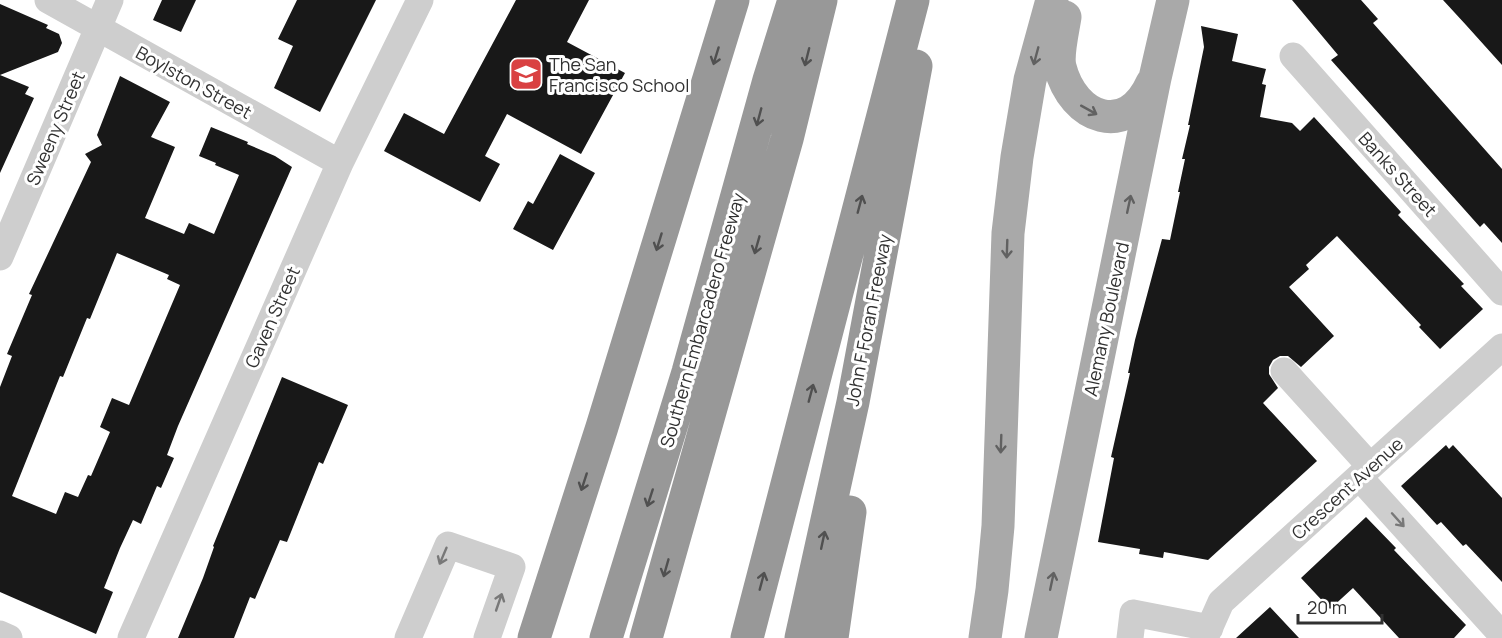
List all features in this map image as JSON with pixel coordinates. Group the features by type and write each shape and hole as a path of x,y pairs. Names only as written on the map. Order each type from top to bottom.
{"highway":[{"path":"534,638 602,427 733,0"},
{"name":"Southern Embarcadero Freeway","path":"606,638 668,442 794,0"},
{"path":"646,638 787,139 821,0"},
{"path":"747,638 913,0"},
{"name":"John F Foran Freeway","path":"801,638 855,390 929,0"},
{"path":"832,638 910,100"}],"main road":[{"path":"985,638 998,526 1008,232 1017,157 1030,80 1052,0"},
{"path":"1067,0 1059,64 1066,85 1078,104 1098,115 1118,117 1135,109 1147,94 1155,78"},
{"name":"Alemany Boulevard","path":"1041,638 1155,78 1173,0"}],"street":[{"name":"Boylston Street","path":"48,0 340,163"},
{"name":"Sweeny Street","path":"0,257 110,0"},
{"name":"Gaven Street","path":"131,638 340,163 420,0"},
{"name":"Banks Street","path":"1293,56 1502,292"},
{"name":"Crescent Avenue","path":"1208,633 1221,602 1502,347"},
{"path":"1284,371 1365,472 1502,635"},
{"path":"408,638 448,545 512,567 487,638"},
{"path":"1130,638 1133,613 1208,633"},
{"path":"0,634 9,638"}],"building":[{"path":"162,0 196,0 181,32 153,20"},
{"path":"297,0 376,0 320,112 274,88 293,46 278,39"},
{"path":"516,0 589,0 567,42 625,73 581,154 507,114 485,156 500,164 480,202 384,151 404,113 444,134"},
{"path":"1292,0 1361,0 1378,19 1373,23 1502,169 1502,243 1484,223 1480,227 1331,60 1338,55"},
{"path":"1443,0 1502,0 1502,65 1466,25"},
{"path":"0,4 48,25 46,28 59,34 62,43 58,52 0,75"},
{"path":"1201,26 1238,34 1232,61 1266,69 1262,84 1266,85 1260,117 1292,123 1300,131 1314,117 1401,212 1398,215 1464,284 1461,286 1483,309 1440,349 1419,327 1421,325 1337,236 1306,265 1309,269 1289,287 1334,336 1301,367 1288,356 1280,356 1273,360 1269,367 1269,374 1278,388 1263,403 1317,461 1208,560 1164,552 1163,558 1139,554 1140,549 1098,542 1114,458 1111,457 1135,340 1162,239 1170,240 1180,192 1178,192 1185,159 1182,159 1204,47"},
{"path":"0,75 29,87 25,94 34,98 0,173"},
{"path":"120,76 170,102 151,137 175,147 145,218 184,234 189,223 214,234 239,175 199,156 211,127 248,142 247,144 275,156 292,167 178,426 167,455 174,458 161,488 157,486 141,524 133,520 120,548 104,588 113,592 96,634 0,592 0,387 12,356 7,354 32,295 29,294 91,162 85,154 102,145 97,135","holes":["117,253 169,275 167,279 180,285 129,405 112,398 100,427 110,432 91,476 88,475 78,497 65,492 56,514 12,496 60,376 63,377 87,318 90,319"]},
{"path":"560,154 595,173 553,250 513,229 528,201 533,204"},
{"path":"282,377 348,405 323,464 319,462 287,542 280,540 255,599 250,597 234,638 178,638 203,578 213,546"},
{"path":"1446,445 1449,449 1453,445 1502,498 1502,582 1466,544 1463,546 1441,522 1437,525 1401,486"},
{"path":"1366,517 1396,548 1394,550 1466,625 1454,638 1399,638 1353,588 1330,609 1301,578"},
{"path":"1270,607 1299,638 1236,638"}],"place":[{"name":"The San Francisco School","path":"526,74"}]}
